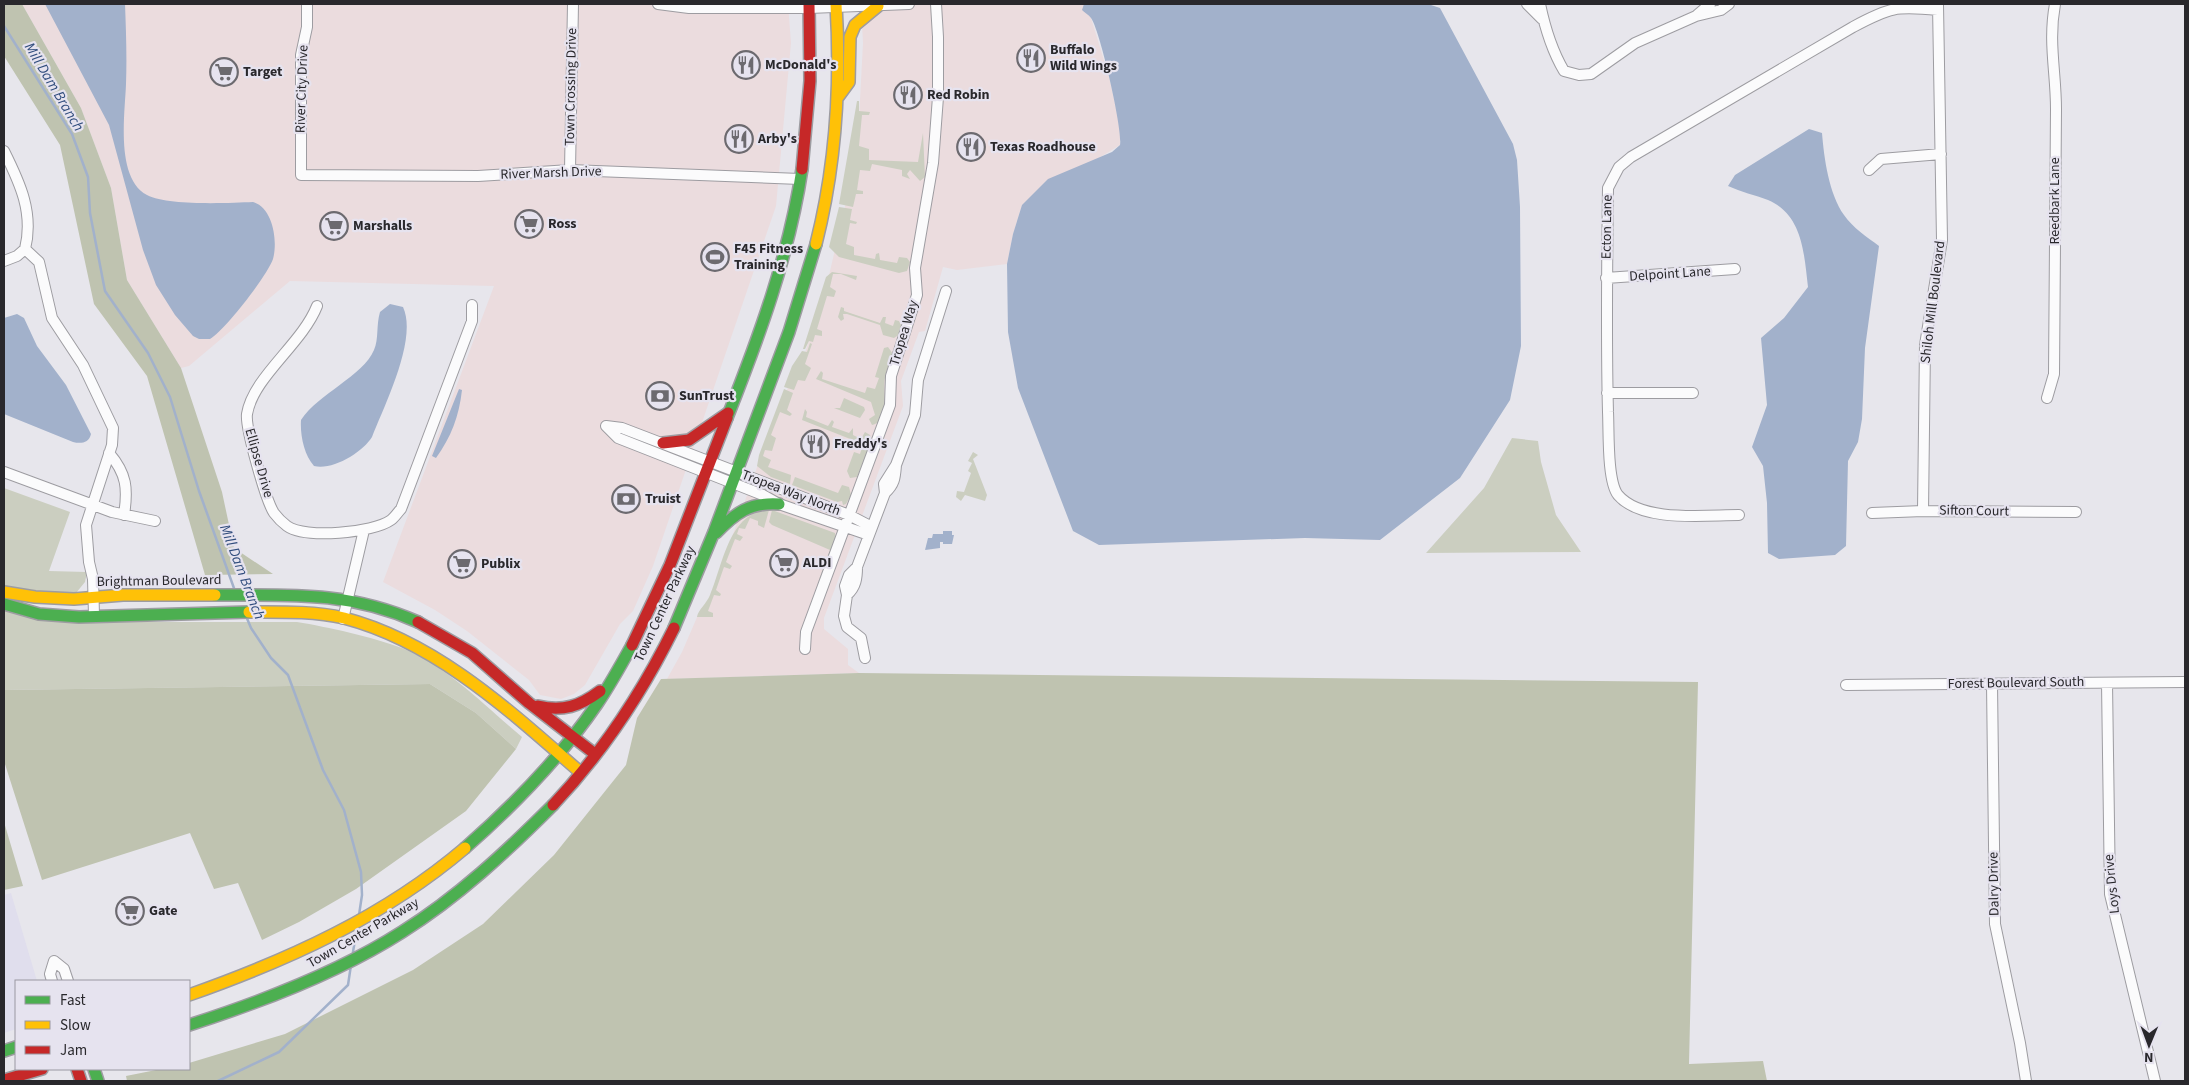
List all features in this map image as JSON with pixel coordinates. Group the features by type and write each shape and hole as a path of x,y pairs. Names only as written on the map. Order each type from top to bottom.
{"main road":[{"name":"Town Center Parkway","path":"190,1025 278,995 316,978 412,926 498,858 556,800 595,754 633,702 662,653 712,537 799,302 822,214 834,144 838,96 836,5"},
{"name":"Town Center Parkway","path":"190,995 249,976 291,959 335,937 385,908 452,861 508,809 558,753 610,683 640,631 668,573 778,277 795,210 808,115 809,6"},
{"path":"838,96 849,82 850,36 855,25 878,6"},
{"path":"663,443 689,440 728,413"},
{"path":"712,537 729,519 747,506 763,502 779,504"},
{"name":"Brightman Boulevard","path":"4,592 35,597 318,595 348,598 380,606 427,626 473,654 531,704 595,754"},
{"path":"4,604 14,609 54,615 272,614 343,619 399,638 429,655 466,681 580,772"},
{"path":"531,704 556,711 567,710 589,700 610,683"},
{"path":"4,1080 39,1070"}],"street":[{"name":"River City Drive","path":"300,175 301,55 307,27 307,4"},
{"name":"Town Crossing Drive","path":"570,170 573,4"},
{"path":"658,4 689,8 909,4"},
{"name":"Tropea Way","path":"805,649 806,632 890,405 891,376 916,295 914,268 932,163 936,125 938,37 936,4"},
{"path":"1527,4 1542,19"},
{"path":"1540,4 1542,19 1553,52 1564,71 1580,76 1591,74 1635,43 1696,16 1721,10 1730,4"},
{"path":"1696,16 1710,4"},
{"name":"Reedbark Lane","path":"2047,398 2054,374 2056,98 2051,50 2051,26 2055,4"},
{"name":"Ecton Lane","path":"1739,515 1654,513 1639,510 1618,494 1610,468 1606,278 1608,188 1619,167 1631,157 1881,12 1902,7 1938,7"},
{"name":"Shiloh Mill Boulevard","path":"1923,511 1925,346 1942,240 1938,7"},
{"path":"4,151 25,197 28,225 25,249"},
{"path":"1869,170 1881,159 1941,154"},
{"name":"River Marsh Drive","path":"300,175 478,176 570,170 800,179"},
{"path":"4,261 25,249"},
{"path":"25,249 39,262 52,318 83,365 113,428 112,445 86,525 94,597 94,615"},
{"name":"Delpoint Lane","path":"1606,278 1735,270"},
{"path":"865,658 860,638 844,622 847,595 853,590 857,578 857,567 885,493 892,486 895,478 896,465 915,413 918,380 946,291"},
{"name":"Ellipse Drive","path":"317,306 311,322 256,390 246,417 265,490 274,513 286,526 304,532 364,530 391,520 401,509 472,320 472,305"},
{"path":"1608,393 1693,393"},
{"name":"Tropea Way North","path":"871,531 845,528 779,504 734,477 709,461 622,428 606,426 618,438 705,473 734,477 849,515 871,531"},
{"path":"109,453 123,474 128,495 124,515"},
{"path":"4,472 124,515 155,521"},
{"name":"Sifton Court","path":"1872,513 1923,511 2076,512"},
{"path":"343,619 364,530"},
{"name":"Loys Drive","path":"2107,682 2110,894 2154,1081"},
{"name":"Forest Boulevard South","path":"1846,685 2185,682"},
{"name":"Dalry Drive","path":"1992,684 1995,924 2026,1081"},
{"path":"52,980 50,974 54,961 64,969 68,980"}],"shaded area":[{"path":"22,4 788,4 791,43 776,206 653,566 633,611 620,624 585,685 574,694 561,699 540,695 529,680 467,631 435,610 383,582 494,286 290,281 189,366 181,368 127,280 111,188 81,108"},
{"path":"861,4 1084,4 1091,18 1109,77 1120,126 1120,145 1022,205 1013,234 1007,264 957,270 943,267 925,331 919,332 901,381 903,406 824,618 824,629 848,649 848,665 859,673 667,679 682,652 698,615 709,601 760,459 796,367 805,353 827,284 851,181 859,119 863,43"},
{"path":"857,101 859,101 859,111 870,112 869,115 862,115 859,146 869,149 869,160 918,162 923,133 925,177 920,181 910,170 907,174 910,179 902,176 902,170 872,164 870,171 860,170 857,190 863,191 863,194 856,194 853,207 839,204"},
{"path":"839,207 852,209 850,220 857,222 856,224 850,223 846,244 854,247 854,255 875,259 876,254 879,253 880,260 897,263 899,257 907,258 910,262 907,271 899,273 839,257 829,247"},
{"path":"832,272 857,276 856,280 841,274 833,274 830,287 836,291 834,297 827,296 817,329 822,331 822,336 815,335 813,342 809,341 805,349 803,349 826,277"},
{"path":"841,307 844,308 844,311 880,323 883,317 886,317 885,323 893,326 895,320 899,321 902,327 900,334 894,338 883,335 880,325 847,314 843,314 844,319 841,321 838,317"},
{"path":"810,343 812,344 805,364 811,368 805,381 798,380 794,390 784,387 792,366 802,351 807,352"},
{"path":"888,347 893,354 884,384 884,412 882,418 872,425 869,419 875,415 871,402 816,379 821,371 823,373 822,379 865,393 867,387 875,389 879,378 875,377 884,348"},
{"path":"784,389 793,393 787,410 792,414 790,416 780,412 771,435 776,438 772,451 765,450 763,456 771,460 768,467 791,475 790,484 771,477 757,466 759,455"},
{"path":"844,398 864,407 865,410 860,418 834,408 840,408"},
{"path":"805,409 807,412 806,417 828,426 832,420 834,422 832,427 849,433 853,428 853,435 861,439 865,432 870,435 872,440 857,477 850,478 847,471 854,452 860,454 863,444 802,420"},
{"path":"1512,438 1538,441 1541,462 1556,515 1581,552 1426,553 1484,488"},
{"path":"973,452 978,455 973,459 987,495 985,501 965,495 961,501 956,497 957,491 964,492 971,473 968,471 972,463 968,461"},
{"path":"795,477 838,493 842,485 849,487 851,495 846,504 843,505 842,501 837,502 792,485"},
{"path":"4,488 70,512 49,571 87,572 85,582 76,593 58,594 4,587"},
{"path":"769,510 764,528 758,525 758,521 750,518 745,529 739,528 737,534 743,537 740,541 735,539 726,562 732,566 730,569 724,567 716,590 721,594 720,596 714,595 708,611 713,613 713,617 697,617 710,595 729,542 736,529 745,519 756,513"},
{"path":"772,510 835,533 836,539 817,585 830,550 772,525 769,522"},
{"path":"4,610 88,622 297,622 350,633 402,648 435,665 522,737 516,749 476,713 430,684 4,690"},
{"path":"11,893 37,980 15,980 15,1029 4,1033 4,895"}],"green space":[{"path":"4,4 22,4 81,108 111,188 127,280 181,368 222,492 234,548 273,574 205,575 147,376 94,304 60,145 4,56"},
{"path":"859,673 1698,682 1689,1064 1763,1061 1767,1081 127,1081 126,1076 156,1070 190,1070 190,1063 285,1034 413,970 483,924 554,855 626,765 637,718 661,679"},
{"path":"430,684 476,713 516,749 466,811 356,889 299,922 262,940 238,883 214,889 190,833 42,880 4,761 4,690"},
{"path":"4,822 23,886 4,890"}],"water":[{"path":"45,4 125,4 126,84 124,144 130,175 137,187 147,195 169,201 198,203 253,202 260,205 269,218 275,243 273,259 235,314 210,339 199,339 193,336 175,315 156,285 143,250 109,125"},
{"path":"1084,4 1428,4 1440,8 1513,144 1517,160 1520,207 1521,346 1510,400 1460,478 1380,540 1305,538 1099,545 1073,531 1018,388 1008,332 1007,264 1013,234 1022,205 1048,179 1112,152 1120,145 1115,101 1105,60 1095,26 1090,17 1082,10"},
{"path":"1809,129 1822,133 1828,176 1844,215 1860,232 1879,246 1865,348 1862,419 1858,442 1848,461 1846,546 1835,555 1779,559 1768,553 1767,503 1763,466 1752,447 1767,405 1761,338 1784,318 1808,287 1805,262 1800,237 1795,225 1780,207 1768,200 1728,186 1735,175"},
{"path":"390,304 403,307 406,321 406,336 398,372 372,437 362,449 338,463 321,467 314,466 303,444 301,420 318,402 351,377 368,359 376,346 380,312"},
{"path":"17,314 24,318 37,346 66,385 91,434 87,441 82,443 73,442 4,414 4,318"},
{"path":"459,389 462,390 456,418 446,442 436,458 432,456"},
{"path":"943,531 952,531 952,535 954,535 952,544 940,542 940,548 925,550 928,538 932,538 933,534 943,534"}],"waterway":[{"name":"Mill Dam Branch","path":"4,26 72,134 88,177 90,213 105,291 148,353 170,397 199,491 235,591"},
{"name":"Mill Dam Branch","path":"246,616 251,628 271,658 288,675 323,770 344,810 361,872 362,895 359,915"},
{"name":"Mill Dam Branch","path":"353,952 357,928"},
{"name":"Mill Dam Branch","path":"218,1081 279,1052 348,985 351,965"}],"traffic: fast":[{"path":"727,418 772,296 789,233 802,169"},
{"path":"674,628 714,532 789,332 816,244"},
{"path":"716,533 744,510 760,505 779,504"},
{"path":"215,595 293,595 343,600 392,612 418,622"},
{"path":"4,604 39,614 79,617 249,612"},
{"path":"465,848 519,798 568,743 602,697 632,645"},
{"path":"190,1025 244,1007 298,985 352,961 402,932 462,889 553,805"},
{"path":"4,1051 15,1047"},
{"path":"94,1070 98,1081"}],"traffic: slow":[{"path":"816,244 828,185 835,125 838,65 836,4"},
{"path":"838,97 849,82 850,37 855,25 878,6"},
{"path":"4,592 35,597 74,599 123,595 215,595"},
{"path":"249,612 308,613 344,618 378,629 410,644 441,661 470,681 527,726 580,772"},
{"path":"190,995 262,967 368,916 434,873 465,848"}],"traffic: jam":[{"path":"802,169 810,81 809,4"},
{"path":"663,443 689,440 728,413"},
{"path":"632,645 670,565 727,418"},
{"path":"418,622 472,653 529,703 595,754"},
{"path":"553,805 605,743 649,676 674,628"},
{"path":"538,706 563,708 585,701 600,691"},
{"path":"4,1080 39,1070"},
{"path":"77,1070 81,1081"}],"place":[{"name":"Buffalo Wild Wings","path":"1031,58"},
{"name":"McDonald's","path":"746,65"},
{"name":"Target","path":"224,72"},
{"name":"Red Robin","path":"908,95"},
{"name":"Arby's","path":"739,139"},
{"name":"Texas Roadhouse","path":"971,147"},
{"name":"Ross","path":"529,224"},
{"name":"Marshalls","path":"334,226"},
{"name":"F45 Fitness Training","path":"715,257"},
{"name":"SunTrust","path":"660,396"},
{"name":"Freddy's","path":"815,444"},
{"name":"Truist","path":"626,499"},
{"name":"ALDI","path":"784,563"},
{"name":"Publix","path":"462,564"},
{"name":"Gate","path":"130,911"}]}
